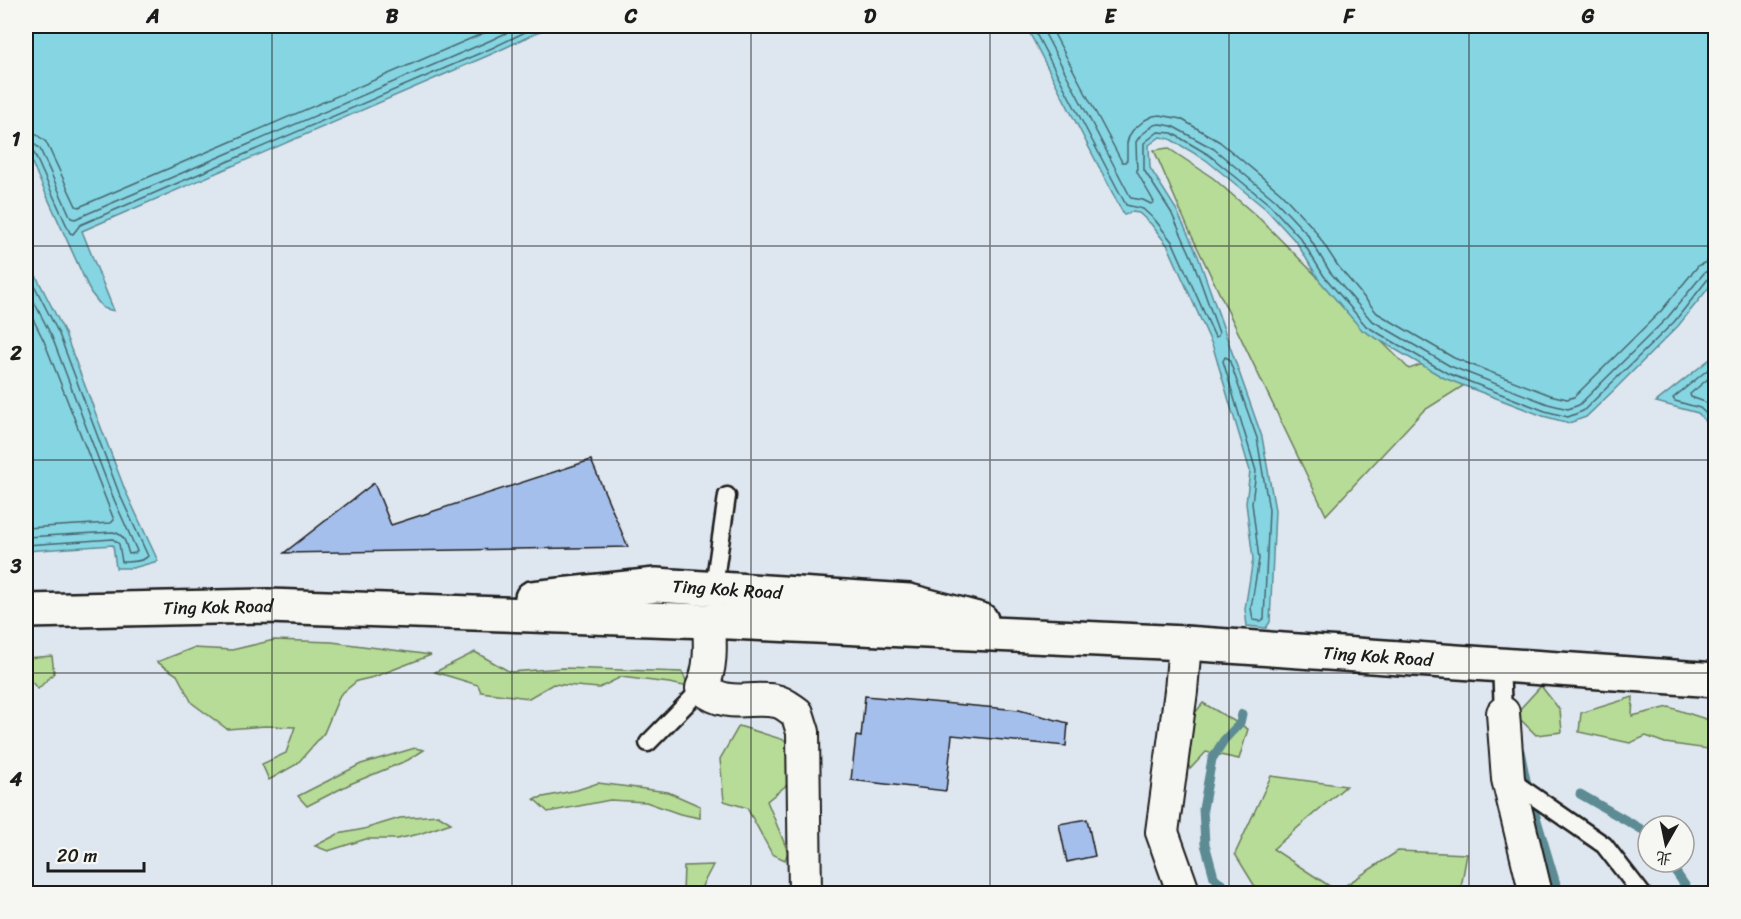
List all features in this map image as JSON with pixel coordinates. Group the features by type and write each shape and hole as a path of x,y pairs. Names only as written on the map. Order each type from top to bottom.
{"main road":[{"name":"Ting Kok Road","path":"412,611 656,585 909,600 1040,636"},
{"name":"Ting Kok Road","path":"26,611 268,606 709,621 1185,643 1716,680"}],"street":[{"path":"709,621 710,658 707,677 702,688 712,696 728,701 778,701 797,713 803,732 805,894"},
{"path":"1184,894 1162,832 1181,691 1185,643"},
{"path":"1503,713 1508,779 1536,894"}],"lane":[{"path":"709,621 727,496"},
{"path":"1501,664 1503,713"},
{"path":"648,743 702,688"},
{"path":"1508,779 1604,845 1642,894"}],"green space":[{"path":"1168,148 1213,178 1260,219 1409,369 1431,361 1463,386 1423,411 1326,515 1188,228 1154,150"},
{"path":"274,640 332,642 431,655 374,677 357,681 340,695 324,733 297,764 269,780 262,764 286,753 295,727 265,726 227,729 192,703 177,675 157,662 193,648 232,650"},
{"path":"475,652 510,672 563,668 682,672 689,687 621,677 599,688 553,684 529,698 481,692 478,685 435,672"},
{"path":"52,656 54,673 38,689 26,676 26,658"},
{"path":"1541,686 1560,710 1562,732 1536,735 1522,721 1498,727 1497,705 1519,710"},
{"path":"1633,697 1632,716 1669,707 1715,722 1715,750 1665,743 1646,736 1630,743 1579,732 1581,713"},
{"path":"1203,703 1248,729 1239,759 1206,752 1190,769 1182,747 1195,713"},
{"path":"739,726 794,743 799,775 767,801 788,852 785,860 772,854 747,808 724,801 720,759"},
{"path":"415,748 424,750 408,760 350,784 307,806 298,796 361,764"},
{"path":"1271,776 1346,786 1273,849 1337,891 1398,851 1467,854 1460,893 1259,893 1235,854"},
{"path":"598,783 668,792 700,806 700,818 680,814 646,802 610,800 548,812 534,799"},
{"path":"438,815 451,823 419,834 397,839 366,839 328,851 315,846 338,834 400,818"},
{"path":"713,865 701,888 721,893 683,893 684,866"}],"water":[{"path":"26,26 551,26 494,53 82,231 114,311 103,308 91,293 26,150"},
{"path":"1026,26 1715,26 1715,280 1678,326 1613,391 1586,417 1569,423 1543,416 1444,378 1362,330 1319,280 1297,243 1266,209 1206,160 1170,139 1160,137 1149,145 1150,168 1176,209 1198,256 1262,437 1275,510 1270,622 1266,628 1247,626 1245,609 1253,559 1246,503 1250,471 1213,347 1168,246 1139,213 1132,212 1124,215"},
{"path":"26,256 64,331 125,490 158,561 133,568 116,568 113,545 26,551"},
{"path":"1715,355 1715,431 1698,413 1656,402"}],"building":[{"path":"591,460 628,547 284,553 374,483 391,525"},
{"path":"865,696 1019,710 1068,723 1066,746 952,735 946,791 851,780 856,736 861,737"},
{"path":"1087,819 1095,856 1067,862 1059,824"}],"waterway":[{"path":"1233,894 1214,877 1205,844 1203,809 1212,759 1224,740 1240,723 1242,714"},
{"path":"1520,751 1528,790 1559,894"},
{"path":"1580,794 1636,826"},
{"path":"1677,874 1691,894"}]}
